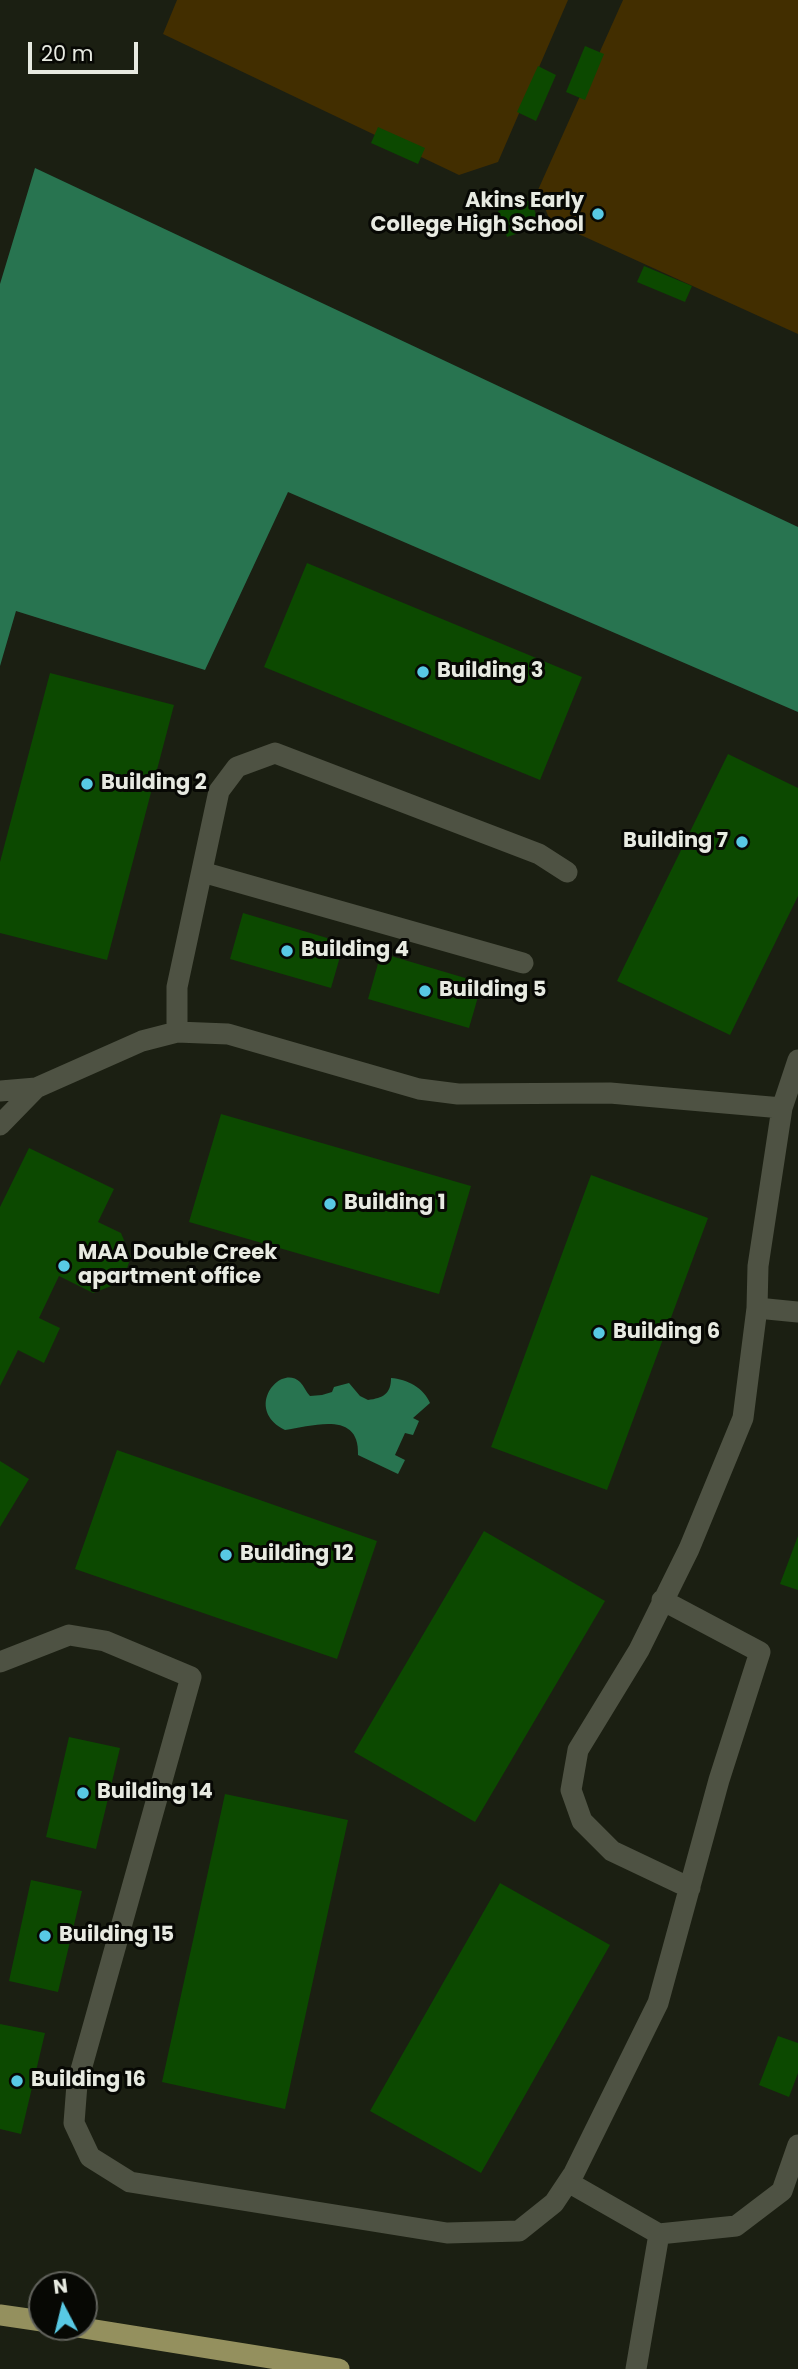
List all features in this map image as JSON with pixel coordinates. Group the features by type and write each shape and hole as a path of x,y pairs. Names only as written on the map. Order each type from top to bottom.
{"main road":[{"path":"0,2315 28,2319"},
{"path":"98,2331 300,2366 339,2369"}],"lane":[{"path":"177,1032 177,987 219,791 237,767 275,753 539,854 567,873"},
{"path":"202,872 523,963"},
{"path":"0,1091 36,1088 142,1041 177,1032 228,1034 418,1089 458,1094 610,1093 782,1108"},
{"path":"690,1888 612,1852 582,1821 571,1790 578,1750 639,1650 689,1549 743,1418 757,1308 758,1266 782,1108 798,1060"},
{"path":"0,1125 36,1088"},
{"path":"757,1308 798,1312"},
{"path":"0,1662 69,1636 105,1641 191,1677 77,2084 74,2123 90,2157 130,2182 447,2233 519,2231 554,2203 574,2173 658,2003 719,1780 760,1652 662,1600"},
{"path":"568,2182 659,2234 736,2226 782,2191 798,2145"},
{"path":"636,2369 659,2234"}],"shaded area":[{"path":"177,0 568,0 498,162 459,175 163,34"},
{"path":"623,0 798,0 798,334 550,221 538,190"},
{"path":"35,168 798,527 798,712 288,492 205,670 16,611 0,666 0,284"},
{"path":"292,1378 300,1382 310,1396 332,1392 334,1387 349,1383 360,1396 368,1400 385,1394 390,1388 391,1378 414,1385 424,1393 430,1403 413,1418 419,1421 413,1435 405,1433 395,1455 405,1460 398,1474 358,1455 357,1441 343,1426 321,1424 285,1430 273,1421 267,1411 269,1391 275,1383 283,1379"}],"building":[{"path":"585,46 604,54 585,100 566,92"},
{"path":"538,66 556,75 536,121 517,112"},
{"path":"378,127 425,148 418,164 371,143"},
{"path":"531,200 540,226 507,237 498,211"},
{"path":"644,266 692,286 685,302 637,282"},
{"name":"Building 3","path":"307,563 582,677 540,780 264,667"},
{"name":"Building 2","path":"50,673 174,705 107,960 0,933 0,862"},
{"name":"Building 7","path":"728,754 798,788 798,896 730,1035 617,981"},
{"name":"Building 4","path":"243,913 344,943 331,988 230,959"},
{"name":"Building 5","path":"381,953 482,983 469,1028 368,999"},
{"name":"Building 1","path":"221,1114 471,1186 439,1294 189,1222"},
{"name":"MAA Double Creek apartment office","path":"29,1148 114,1189 98,1222 121,1233 131,1257 122,1282 93,1293 59,1276 39,1318 60,1328 44,1363 18,1350 0,1386 0,1207"},
{"name":"Building 6","path":"591,1175 708,1218 607,1490 491,1447"},
{"name":"Building 12","path":"117,1450 377,1541 337,1659 75,1569"},
{"path":"0,1461 29,1479 0,1527"},
{"path":"484,1531 605,1601 475,1822 354,1752"},
{"path":"798,1536 798,1590 780,1584"},
{"name":"Building 14","path":"69,1737 120,1748 96,1849 46,1837"},
{"path":"225,1794 348,1820 285,2109 162,2082"},
{"name":"Building 15","path":"31,1880 82,1891 58,1992 9,1981"},
{"path":"500,1883 610,1945 481,2173 370,2111"},
{"name":"Building 16","path":"0,2024 45,2033 21,2134 0,2129"},
{"path":"778,2036 798,2043 798,2073 789,2097 759,2085"}],"place":[{"name":"Akins Early College High School","path":"598,214"},
{"name":"Building 3","path":"423,672"},
{"name":"Building 2","path":"87,784"},
{"name":"Building 7","path":"742,842"},
{"name":"Building 4","path":"287,951"},
{"name":"Building 5","path":"425,991"},
{"name":"Building 1","path":"330,1204"},
{"name":"MAA Double Creek apartment office","path":"64,1266"},
{"name":"Building 6","path":"599,1333"},
{"name":"Building 12","path":"226,1555"},
{"name":"Building 14","path":"83,1793"},
{"name":"Building 15","path":"45,1936"},
{"name":"Building 16","path":"17,2081"}]}
